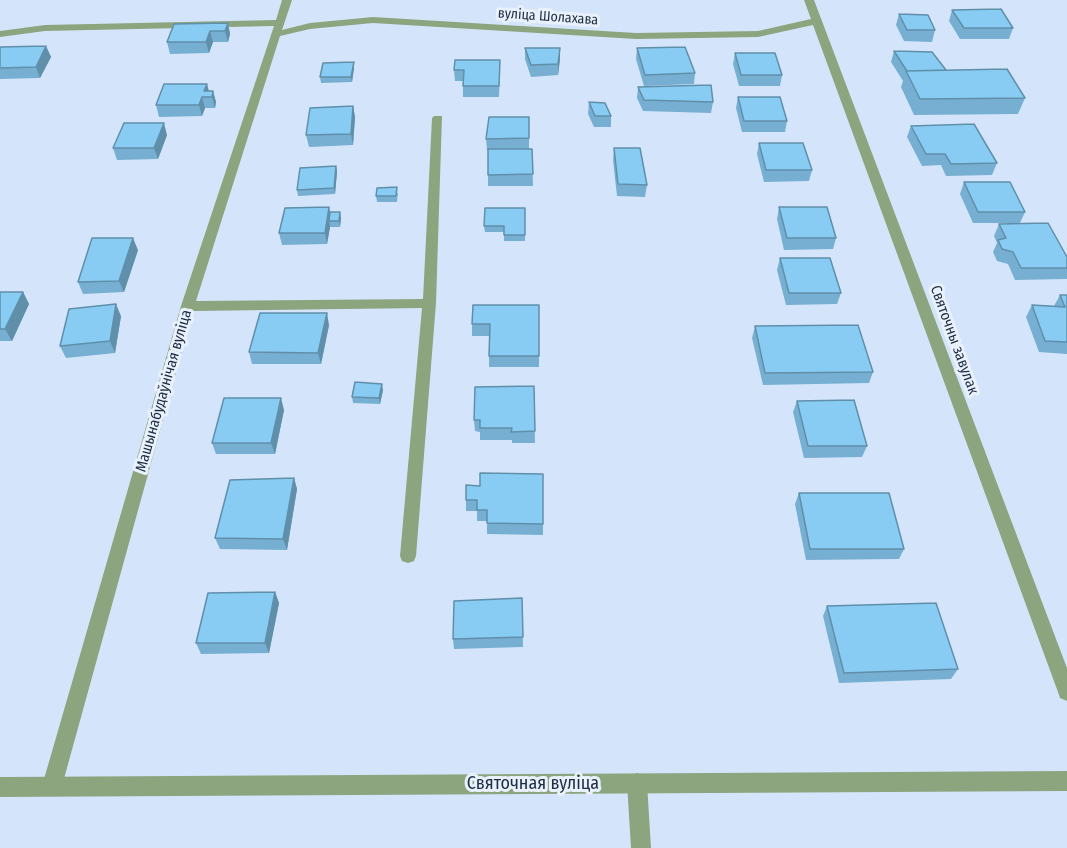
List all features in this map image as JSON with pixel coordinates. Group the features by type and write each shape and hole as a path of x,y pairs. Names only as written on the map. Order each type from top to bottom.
{"street":[{"name":"Машынабудаўнічая вуліца","path":"52,786 188,306 287,0"},
{"name":"Святочны завулак","path":"810,0 1067,692"},
{"name":"вуліца Шолахава","path":"0,34 45,28 279,29 373,20 636,36 687,36 758,34 817,21"},
{"path":"408,556 429,303 438,118"},
{"path":"188,306 429,303"},
{"name":"Святочная вуліца","path":"0,787 1067,781"},
{"path":"637,783 641,848"}],"building":[{"path":"1001,9 1013,28 964,28 952,10"},
{"path":"899,14 928,15 935,30 907,30"},
{"path":"228,23 225,31 210,31 206,42 167,42 174,24"},
{"path":"46,46 36,67 0,68 0,47"},
{"path":"685,47 695,73 645,75 637,48"},
{"path":"525,48 560,48 558,64 531,65"},
{"path":"894,51 932,52 946,70 907,71"},
{"path":"735,53 775,53 782,75 741,75"},
{"path":"455,60 500,60 499,86 463,86 464,70 454,70"},
{"path":"354,62 351,77 320,77 323,63"},
{"path":"1007,69 1025,98 920,99 906,71"},
{"path":"164,84 207,84 204,91 213,91 212,97 202,97 199,105 156,105"},
{"path":"711,85 713,102 644,100 638,87"},
{"path":"738,97 780,97 787,121 744,121"},
{"path":"589,102 605,103 611,116 595,116"},
{"path":"353,106 351,134 306,135 310,108"},
{"path":"489,117 529,117 529,138 486,139"},
{"path":"124,123 164,123 154,148 113,148"},
{"path":"974,124 997,163 951,164 945,154 926,154 911,126"},
{"path":"759,143 803,143 812,170 766,170"},
{"path":"614,148 640,148 647,185 618,184"},
{"path":"488,149 532,149 533,174 488,175"},
{"path":"336,166 334,188 297,190 300,168"},
{"path":"964,182 1010,182 1025,212 978,212"},
{"path":"397,187 396,196 376,196 377,188"},
{"path":"329,207 325,233 279,233 285,208"},
{"path":"779,207 827,207 836,238 787,238"},
{"path":"485,208 525,208 525,235 504,235 504,226 484,226"},
{"path":"330,212 340,212 339,221 329,221"},
{"path":"1048,223 1067,257 1067,268 1021,268 1013,252 1002,249 998,240 1006,238 999,224"},
{"path":"92,238 133,238 119,281 78,282"},
{"path":"780,258 830,258 841,293 789,293"},
{"path":"0,292 23,292 5,329 0,329"},
{"path":"1060,295 1067,295 1067,342 1045,341 1032,305 1065,307"},
{"path":"116,304 110,341 60,346 69,309"},
{"path":"473,305 539,305 539,356 489,356 490,324 472,324"},
{"path":"260,313 327,313 318,353 249,352"},
{"path":"858,325 873,372 765,373 755,326"},
{"path":"355,382 382,384 379,398 352,397"},
{"path":"534,386 535,431 511,432 512,428 480,428 480,420 474,420 475,387"},
{"path":"224,398 281,398 271,443 212,443"},
{"path":"854,400 867,446 808,446 797,401"},
{"path":"480,473 543,474 543,524 487,523 487,510 477,510 477,500 466,500 466,485 480,486"},
{"path":"294,478 283,539 215,538 230,480"},
{"path":"799,493 889,493 904,549 810,549"},
{"path":"275,592 265,643 196,643 208,593"},
{"path":"522,598 523,637 453,639 454,601"},
{"path":"936,603 958,669 844,673 827,606"}]}
